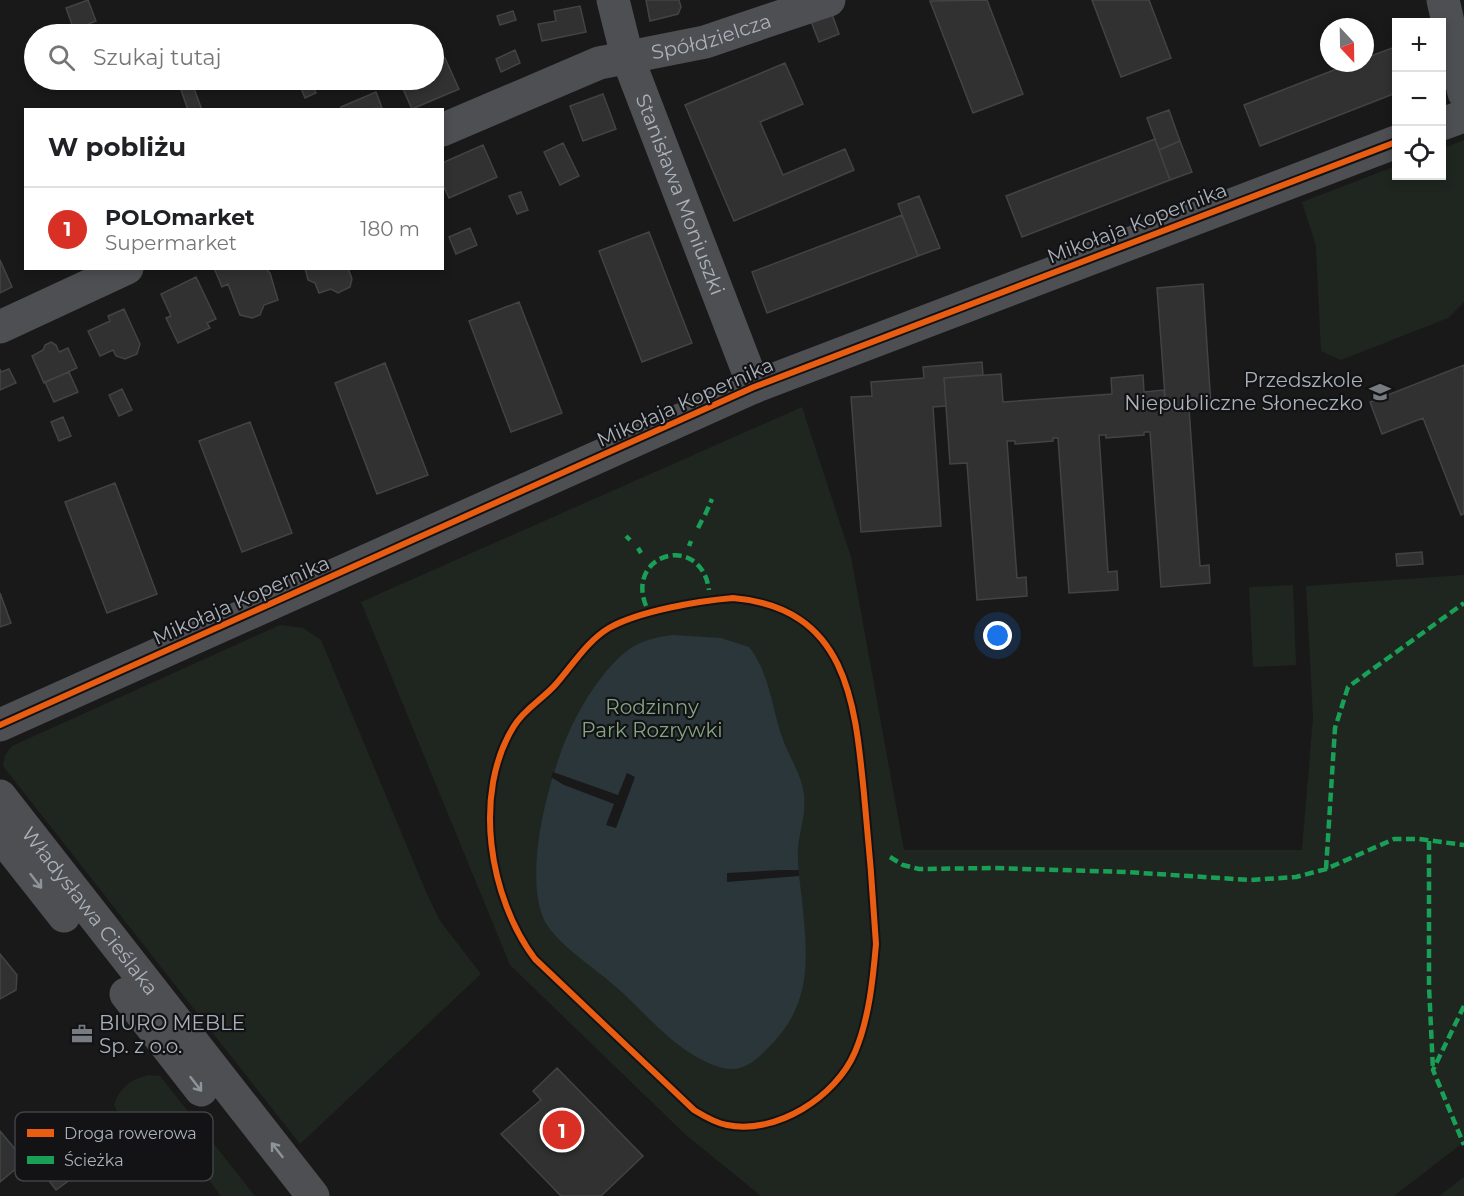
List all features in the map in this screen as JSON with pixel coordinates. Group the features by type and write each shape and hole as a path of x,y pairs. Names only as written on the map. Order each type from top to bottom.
{"street":[{"name":"Stanisława Moniuszki","path":"613,0 627,56 754,387"},
{"name":"Spółdzielcza","path":"444,129 588,67 627,56 705,42 830,0"},
{"path":"1443,0 1464,93"},
{"path":"1446,123 1464,116"},
{"name":"Mikołaja Kopernika","path":"0,725 754,387 1392,144"},
{"path":"0,327 123,270"},
{"name":"Władysława Cieślaka","path":"0,796 313,1196"},
{"name":"Władysława Cieślaka","path":"0,835 284,1196"}],"green space":[{"path":"1464,140 1464,302 1448,318 1341,360 1321,351 1316,246 1302,202 1392,168 1392,180 1446,180 1446,147"},
{"name":"Rodzinny Park Rozrywki","path":"802,407 851,557 904,850 1302,850 1313,717 1306,586 1464,575 1464,1142 1394,1196 761,1196 686,1135 510,965 361,602"},
{"path":"1293,585 1296,665 1253,667 1249,587"},
{"path":"280,625 303,628 321,640 427,894 440,921 481,974 300,1144 3,766 5,755 12,746"},
{"path":"148,1075 160,1076 188,1112 118,1112 114,1105 119,1093 136,1079"},
{"path":"213,1143 255,1196 221,1196 210,1181 213,1181"},
{"path":"1464,1177 1464,1196 1439,1196"}],"shaded area":[{"path":"672,635 721,638 749,647 762,668 779,728 804,795 798,867 806,943 804,982 792,1017 781,1034 755,1060 733,1069 726,1069 703,1061 663,1032 615,986 555,935 543,917 538,897 536,875 541,824 561,751 574,721 588,696 606,672 626,652 645,641"}],"pier":[{"path":"553,772 618,795 627,773 635,777 616,828 606,825 614,804 564,785 551,777"},
{"path":"799,870 799,876 727,882 727,873"}],"building":[{"path":"88,0 96,21 89,24 72,24 66,8"},
{"path":"646,0 679,0 681,7 678,14 650,21"},
{"path":"987,0 1023,94 973,113 930,1"},
{"path":"1092,0 1149,0 1171,58 1121,77"},
{"path":"580,6 586,32 542,41 538,24 556,21 554,11"},
{"path":"513,11 516,20 500,25 497,16"},
{"path":"831,11 839,34 819,42 810,19"},
{"path":"1392,48 1392,95 1260,146 1244,105 1329,72 1374,72 1374,55"},
{"path":"515,50 520,63 501,72 496,59"},
{"path":"444,58 459,89 412,108 403,90 444,90"},
{"path":"785,63 803,104 760,122 783,175 845,149 854,170 734,221 685,105"},
{"path":"181,90 194,90 201,108 187,108"},
{"path":"302,90 315,90 316,93 305,98"},
{"path":"376,92 382,108 341,108"},
{"path":"603,94 616,129 583,141 570,106"},
{"path":"1169,110 1180,141 1159,150 1147,118"},
{"path":"1155,139 1170,180 1022,237 1006,196"},
{"path":"1180,141 1192,172 1170,180 1159,150"},
{"path":"563,143 579,176 560,185 544,152"},
{"path":"483,145 497,177 449,198 444,187 444,162"},
{"path":"521,192 528,210 517,214 509,196"},
{"path":"919,196 940,248 918,256 898,204"},
{"path":"902,215 918,256 767,313 752,272"},
{"path":"470,228 477,245 456,254 449,237"},
{"path":"649,232 692,343 642,362 599,251"},
{"path":"0,260 12,287 0,293"},
{"path":"215,270 267,270 278,300 264,305 260,315 252,318 240,315 228,284 222,287"},
{"path":"306,270 349,270 352,279 350,287 338,293 331,289 319,293 315,283 308,280"},
{"path":"196,277 216,319 207,323 210,328 178,343 166,318 171,316 161,294"},
{"path":"1203,284 1211,406 1166,410 1157,288"},
{"path":"519,302 562,413 511,432 469,321"},
{"path":"124,309 140,344 137,354 125,359 116,356 113,350 100,356 88,331 110,321 108,316"},
{"path":"51,342 56,345 59,352 68,348 77,368 44,383 32,356"},
{"path":"982,362 983,375 944,378 946,406 933,407 941,526 861,532 851,397 872,396 871,382 924,378 923,367"},
{"path":"385,363 428,475 377,494 335,383"},
{"path":"1464,365 1464,514 1461,515 1423,418 1382,434 1370,402"},
{"path":"0,369 1,372 9,369 16,383 0,390"},
{"path":"69,372 78,392 54,402 45,382"},
{"path":"1001,374 1003,402 1112,394 1111,378 1143,375 1144,392 1164,390 1166,410 1189,408 1200,566 1209,565 1210,583 1161,587 1150,432 1144,432 1144,435 1106,438 1106,435 1099,435 1108,572 1117,571 1118,590 1069,593 1058,438 1053,438 1053,441 1015,444 1015,441 1007,441 1017,578 1026,577 1027,596 977,600 967,463 950,464 944,378"},
{"path":"122,389 132,410 119,416 109,395"},
{"path":"63,417 71,436 59,441 51,422"},
{"path":"250,422 292,533 242,552 199,441"},
{"path":"115,483 157,594 107,613 65,502"},
{"path":"1422,552 1423,564 1397,566 1396,554"},
{"path":"0,593 11,623 0,627"},
{"path":"0,954 17,975 16,990 0,999"},
{"path":"557,1068 643,1156 601,1196 561,1196 501,1134 541,1100 533,1091"},
{"path":"0,1131 15,1149 15,1169 0,1182"},
{"path":"49,1181 68,1181 56,1190"}],"marked path":[{"path":"705,515 712,499"},
{"path":"698,528 703,518"},
{"path":"626,536 630,540"},
{"path":"689,546 691,541"},
{"path":"638,548 641,553"},
{"path":"646,606 642,588 646,573 655,562 667,556 680,556 693,561 703,572 709,590"},
{"path":"1326,869 1335,728 1348,687 1464,603"},
{"path":"890,857 903,865 919,869 993,868 1126,872 1250,880 1296,877 1326,869 1394,839 1419,839 1464,845"},
{"path":"1429,841 1429,986 1433,1070"},
{"path":"1464,1006 1433,1070 1464,1145"}],"cycle path":[{"path":"0,725 754,387 1392,144"},
{"path":"733,598 771,605 800,620 822,640 838,665 849,694 856,726 876,944 872,985 864,1026 855,1052 846,1068 819,1098 802,1109 784,1118 746,1127 718,1123 694,1110 535,959 519,934 506,906 497,876 490,813 493,782 501,753 514,726 523,714 556,684 580,654 601,633 622,622 652,612 686,604 733,598"}],"place":[{"name":"Przedszkole Niepubliczne Słoneczko","path":"1380,392"},
{"name":"BIURO MEBLE Sp. z o.o.","path":"82,1034"},
{"name":"POLOmarket","path":"562,1130"}]}
